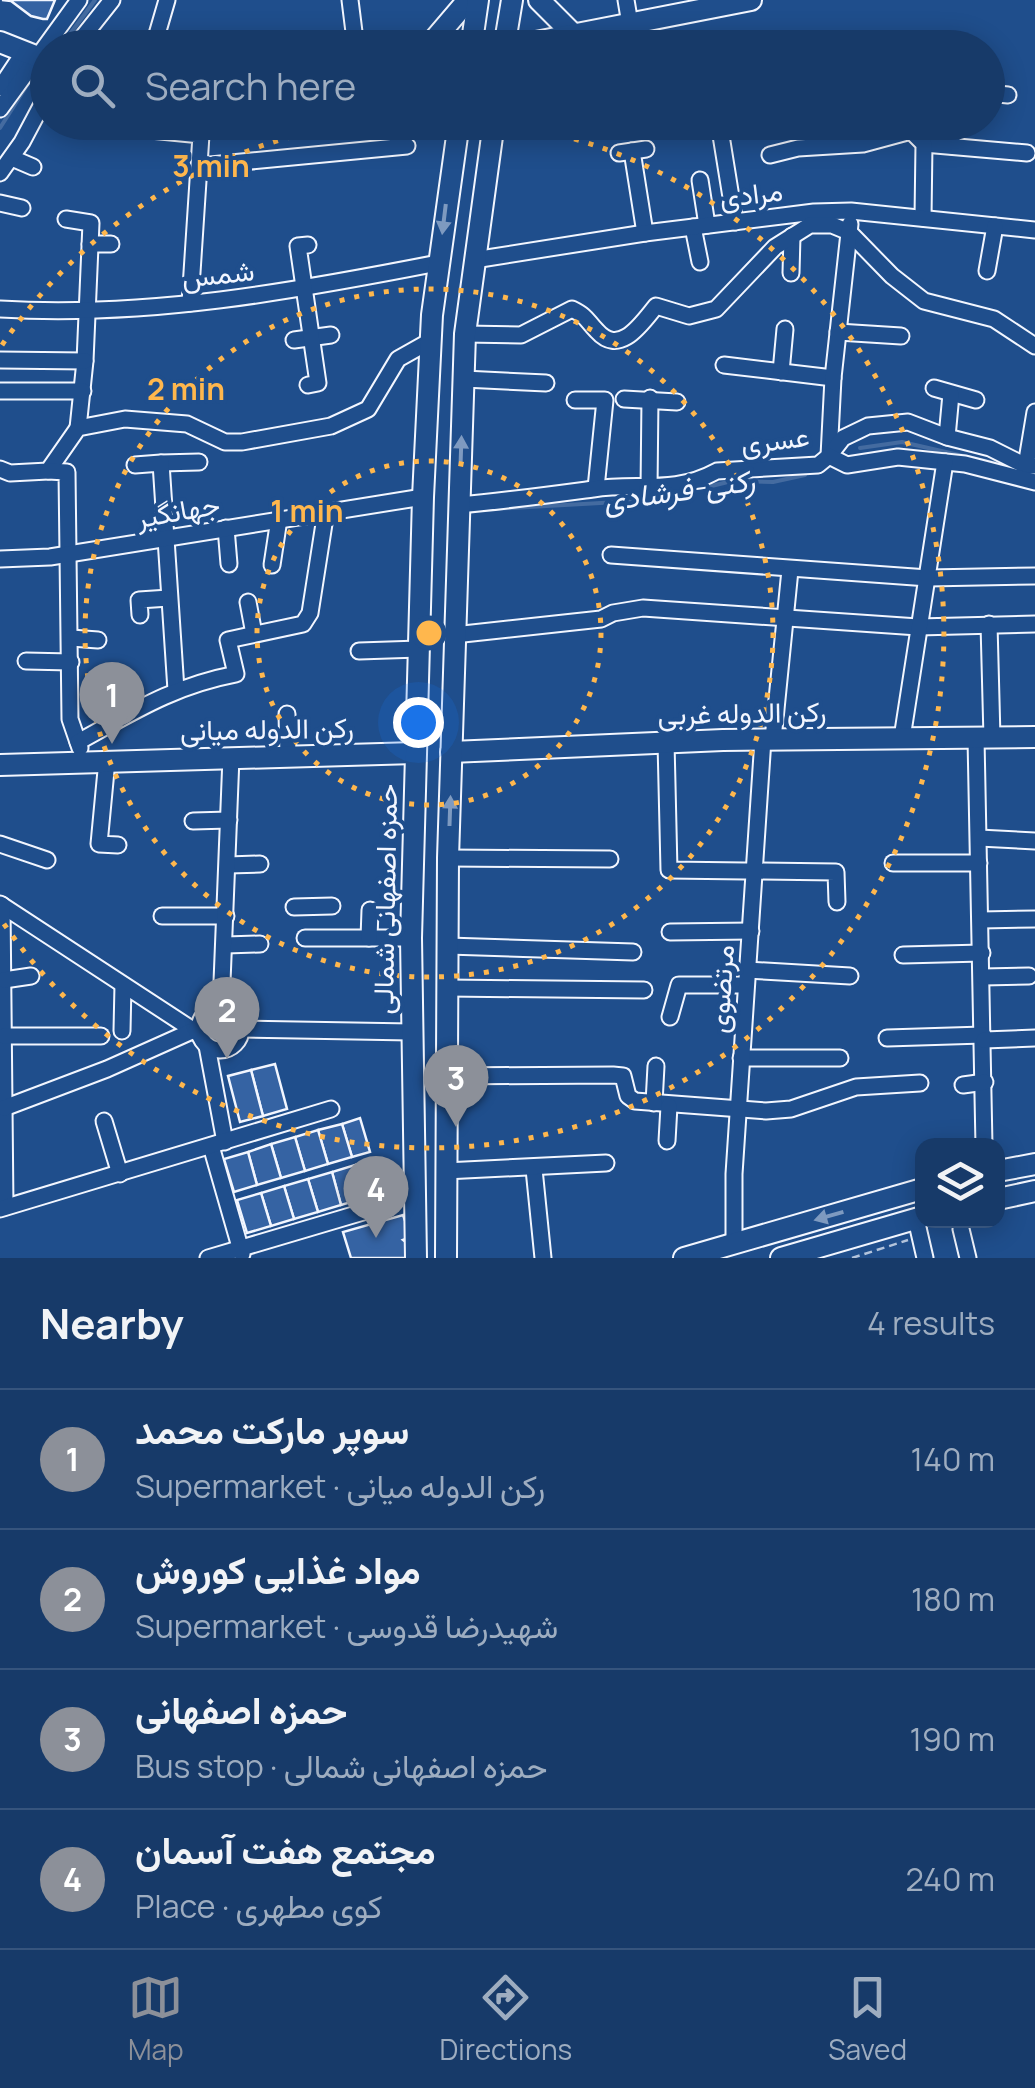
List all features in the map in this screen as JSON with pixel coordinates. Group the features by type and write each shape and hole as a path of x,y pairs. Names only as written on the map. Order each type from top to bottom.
{"main road":[{"path":"442,30 468,0"},
{"path":"474,30 478,0"},
{"path":"508,30 512,0"},
{"path":"538,0 552,30"},
{"path":"596,30 695,5 751,0"},
{"path":"0,42 30,54"},
{"path":"453,140 455,145"},
{"name":"حمزه اصفهانی شمالی","path":"416,1258 410,1032 423,496 430,340 456,140"},
{"path":"447,1257 444,1217 448,858 464,380 474,260 492,140"},
{"path":"450,170 487,173"},
{"path":"422,545 428,559 436,563 457,556"},
{"path":"421,598 436,586 448,590 456,600"},
{"name":"رکن الدوله غربی","path":"451,752 768,739 1035,738"},
{"name":"رکن الدوله میانی","path":"0,765 81,752 107,760 415,753"},
{"path":"1005,1169 1035,1164"},
{"path":"684,1258 915,1191"},
{"path":"1005,1197 1035,1191"},
{"path":"414,1218 427,1226 444,1217"},
{"path":"781,1258 915,1219"}],"street":[{"path":"56,30 79,0"},
{"path":"88,30 112,0"},
{"path":"159,30 168,0"},
{"path":"350,0 354,30"},
{"path":"626,0 633,30"},
{"path":"0,88 30,62"},
{"path":"0,109 30,66"},
{"path":"0,173 30,129"},
{"path":"190,303 200,140"},
{"path":"722,140 735,222"},
{"path":"835,140 836,144"},
{"path":"770,155 878,140"},
{"path":"920,140 924,144 1027,153"},
{"path":"952,140 952,146"},
{"path":"922,218 924,144"},
{"path":"200,166 407,146"},
{"path":"632,151 644,233"},
{"path":"12,158 33,166"},
{"path":"700,180 700,262"},
{"path":"0,203 22,208"},
{"path":"829,456 832,378 851,210"},
{"name":"مرادی","path":"474,260 644,233 851,210 1035,230"},
{"path":"48,471 78,428 86,361 91,223 66,219"},
{"path":"466,334 521,335 572,309 588,317 598,334 614,341 630,337 656,306 689,316 716,309 776,248 810,224 832,225 849,232 924,301 994,319 1035,346"},
{"path":"987,270 995,226"},
{"path":"791,272 792,236"},
{"path":"90,244 111,244"},
{"path":"308,244 298,246 318,382 308,385"},
{"name":"شمس","path":"0,309 88,310 190,303 303,289 438,263"},
{"path":"781,372 785,329"},
{"path":"838,332 902,336"},
{"path":"294,340 331,335"},
{"path":"78,428 125,419 187,424 225,442 242,442 332,426 368,410 398,359 430,340"},
{"path":"0,360 86,361"},
{"path":"724,365 832,378"},
{"path":"464,380 546,383"},
{"path":"934,388 976,400"},
{"path":"0,391 83,391"},
{"path":"947,437 951,394"},
{"path":"648,489 650,398"},
{"path":"575,400 605,400 596,488"},
{"path":"624,400 677,402"},
{"path":"829,456 844,438 868,426 908,422 990,448 1030,466 1035,412"},
{"name":"عسری","path":"459,506 596,488 648,489 703,479 717,471 818,465 829,456 848,465 898,456 1035,482"},
{"path":"136,465 198,462"},
{"path":"902,738 945,462"},
{"path":"161,463 176,690"},
{"path":"0,470 67,472 70,719 81,752 176,690 236,674 228,640 303,624 310,613 326,511"},
{"name":"جهانگیر","path":"0,559 70,554 423,496"},
{"path":"272,565 278,519"},
{"path":"226,528 229,564"},
{"path":"611,555 928,578 1035,576"},
{"name":"مرتضوی","path":"734,1243 738,1109 754,870 790,570"},
{"path":"140,615 139,600 169,598"},
{"path":"248,602 254,634"},
{"path":"454,635 601,619 643,608 918,627 1035,624"},
{"path":"984,1138 979,838 989,624"},
{"path":"71,638 98,640"},
{"path":"359,651 419,649"},
{"path":"26,661 71,662"},
{"path":"287,714 288,756"},
{"path":"666,742 670,870 836,872 837,902"},
{"path":"221,1008 231,757"},
{"path":"107,760 99,844 118,845"},
{"path":"193,821 229,820"},
{"path":"979,838 1035,841"},
{"path":"0,844 48,860"},
{"path":"448,858 610,859"},
{"path":"893,863 979,862"},
{"path":"228,864 260,864"},
{"path":"1,905 3,1208 331,1109"},
{"path":"1,905 199,1037 226,1050 237,1042 242,1029 233,1012 221,1008 204,1016 199,1037 242,1253"},
{"path":"294,906 324,906 311,938 411,938"},
{"path":"368,938 370,910"},
{"path":"162,916 226,916"},
{"path":"981,920 1035,920"},
{"path":"670,932 750,931"},
{"path":"226,946 260,944"},
{"path":"448,946 633,952"},
{"path":"902,955 982,953"},
{"path":"4,980 31,976"},
{"path":"670,1017 679,986 747,978 850,976"},
{"path":"982,977 1030,976"},
{"path":"122,1031 123,986"},
{"path":"447,988 644,990"},
{"path":"3,1026 101,1036"},
{"path":"242,1029 410,1032"},
{"path":"4,1108 199,1037"},
{"path":"888,1038 1035,1038"},
{"path":"742,1058 840,1058"},
{"path":"656,1066 667,1141"},
{"path":"446,1076 624,1076 628,1096 635,1101 766,1112 791,1109 856,1087 920,1083"},
{"path":"963,1086 985,1082"},
{"path":"104,1122 120,1174"},
{"path":"445,1171 606,1163"},
{"path":"534,1169 543,1258"},
{"path":"208,1258 242,1253 370,1210"},
{"path":"920,1228 924,1258"},
{"path":"962,1229 968,1258"}],"building":[{"path":"2,0 55,0 47,19 43,19"},
{"path":"275,1064 287,1109 263,1116 251,1070"},
{"path":"251,1070 263,1116 240,1122 228,1076"},
{"path":"360,1118 370,1152 352,1157 342,1124"},
{"path":"342,1124 352,1157 328,1164 318,1130"},
{"path":"318,1130 328,1164 305,1171 295,1137"},
{"path":"295,1137 305,1171 281,1178 271,1144"},
{"path":"271,1144 281,1178 257,1185 248,1152"},
{"path":"248,1152 257,1185 234,1192 224,1159"},
{"path":"373,1160 383,1193 365,1198 355,1165"},
{"path":"355,1165 365,1198 341,1205 332,1172"},
{"path":"332,1172 341,1205 318,1212 308,1179"},
{"path":"308,1179 318,1212 294,1219 284,1186"},
{"path":"284,1186 294,1219 271,1226 261,1193"},
{"path":"261,1193 271,1226 247,1233 237,1200"},
{"path":"403,1215 411,1237 403,1240 412,1247 412,1258 351,1258 343,1232"}],"waterway":[{"path":"73,30 95,0"},
{"path":"0,128 30,81"},
{"name":"رکنی-فرشادی","path":"860,448 902,442 1016,468"},
{"name":"رکنی-فرشادی","path":"493,509 654,500 732,481 773,482 805,475"}],"place":[{"name":"سوپر مارکت محمد","path":"112,744"},
{"name":"مواد غذایی کوروش","path":"227,1059"},
{"name":"حمزه اصفهانی","path":"456,1127"},
{"name":"مجتمع هفت آسمان","path":"376,1238"}]}
